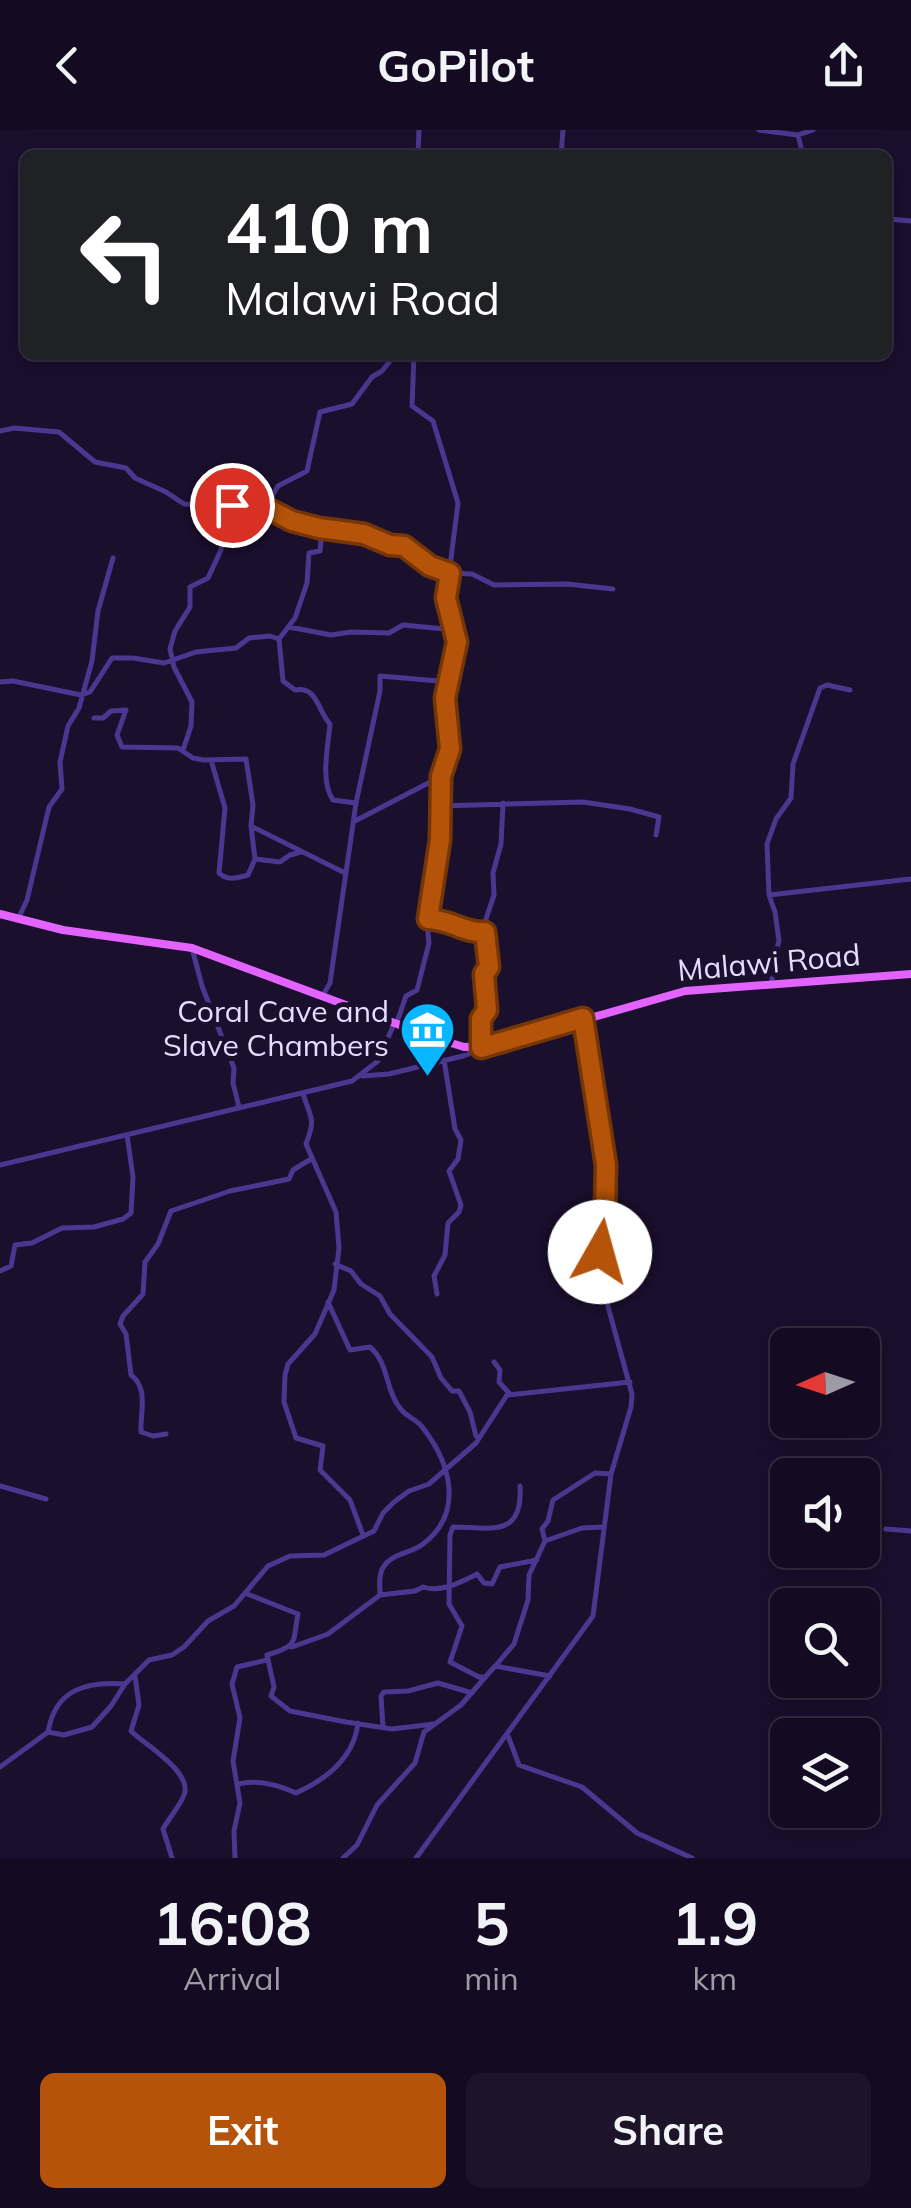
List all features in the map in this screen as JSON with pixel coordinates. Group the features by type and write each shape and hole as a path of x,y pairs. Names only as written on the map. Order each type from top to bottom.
{"main road":[{"path":"0,914 63,930 192,948 476,1048"},
{"name":"Malawi Road","path":"476,1048 678,992 911,974"}],"street":[{"path":"759,130 798,134 813,130"},
{"path":"798,134 802,150"},
{"path":"265,507 278,486 306,471 320,412 352,404 391,360"},
{"path":"362,1076 378,1061 406,996 417,990 423,975 440,840 441,776 449,758 445,698 457,642 446,598 458,504 433,420 412,406 414,360"},
{"path":"0,430 59,432 95,462 126,468 135,478 177,501 265,507 292,521 404,546 430,566 450,573 466,572 504,588 567,584 613,589"},
{"path":"182,750 192,726 192,702 172,662 170,644 190,607 190,587 208,578 220,550 224,504"},
{"path":"323,529 320,551 309,553 307,582 289,626 279,639 282,681 295,690 303,688 313,694 323,718 330,724 326,784 329,795 333,800 356,803"},
{"path":"18,919 28,900 49,807 62,789 60,762 68,726 79,708 92,662 98,611 113,558"},
{"path":"289,626 331,635 389,632 403,626 455,630"},
{"path":"0,682 13,680 81,695 90,692 112,658 172,662 196,652 236,648 249,638 279,639"},
{"path":"323,995 330,983 356,803 380,676 450,682"},
{"path":"772,984 778,942 776,912 769,896 768,844 776,819 791,798 792,769 823,685 850,690"},
{"path":"94,718 103,719 112,710 126,710 118,735 120,746 182,750 193,758 211,760 246,759 255,859 248,875 227,878 219,873 225,808 211,760"},
{"path":"354,821 441,776"},
{"path":"439,806 583,802 659,817 656,835"},
{"path":"0,1165 303,1094 362,1076 389,1074 469,1054 476,1048 481,1019 487,1010 484,974 489,967 482,932 494,895 493,873 501,844 503,803"},
{"path":"251,826 345,873"},
{"path":"255,859 280,862 301,852"},
{"path":"769,896 911,879"},
{"path":"428,919 450,922 466,932 482,932"},
{"path":"192,948 202,986 234,1068 232,1083 239,1107"},
{"path":"416,1858 594,1616 611,1474 631,1407 631,1382 598,1270 606,1165 583,1018"},
{"path":"437,1294 434,1276 445,1254 448,1223 461,1204 450,1171 458,1159 461,1140 455,1129 444,1060"},
{"path":"303,1094 313,1116 313,1129 306,1142 338,1222 339,1248 334,1264 334,1290 315,1334 288,1364 284,1402 296,1438 323,1446 320,1470 350,1500 363,1535"},
{"path":"0,1271 11,1266 15,1245 32,1243 62,1228 94,1228 132,1213 134,1177 128,1135"},
{"path":"166,1434 142,1432 142,1392 138,1380 131,1376 126,1334 120,1324 143,1294 145,1262 158,1244 172,1210 230,1191 289,1179 293,1170 312,1159"},
{"path":"334,1264 351,1271 361,1284 380,1296 390,1314 432,1358 441,1378 465,1400 477,1439"},
{"path":"328,1302 350,1350 370,1347 377,1354 398,1406 426,1431 445,1469 451,1496 449,1510 433,1536 422,1546 402,1552 384,1565 380,1595"},
{"path":"494,1362 500,1370 500,1382 510,1394"},
{"path":"48,1732 64,1735 92,1727 124,1684 149,1660 172,1655 184,1647 208,1622 234,1606 268,1566 290,1556 324,1555 374,1531 383,1512 409,1490 429,1484 477,1439 492,1422 499,1403 510,1394 631,1382"},
{"path":"546,1541 542,1529 548,1521 552,1500 595,1473 611,1474"},
{"path":"0,1486 46,1499"},
{"path":"488,1676 479,1678 450,1662 462,1626 449,1604 448,1545 452,1527 492,1530 514,1520 518,1515 520,1486"},
{"path":"343,1858 356,1845 377,1805 415,1762 421,1737 473,1693 514,1644 528,1600 530,1575 546,1541 582,1528 606,1527"},
{"path":"886,1529 911,1531"},
{"path":"434,1724 383,1727 290,1712 272,1696 268,1655 328,1634 380,1595 456,1586 476,1574 484,1583 492,1584 500,1567 536,1560"},
{"path":"245,1593 298,1614 296,1640 290,1648"},
{"path":"235,1858 234,1831 240,1803 233,1761 240,1718 232,1684 238,1667 267,1660"},
{"path":"495,1666 550,1676"},
{"path":"136,1676 139,1705 130,1731 164,1756 185,1782 185,1793 163,1829 172,1858"},
{"path":"0,1767 48,1732 51,1711 70,1694 107,1683 124,1684"},
{"path":"383,1727 384,1692 438,1683 473,1693"},
{"path":"238,1784 278,1784 296,1793 304,1789 343,1763 354,1745 358,1723"},
{"path":"508,1736 520,1765 582,1787 636,1833 692,1858"}],"place":[{"name":"Coral Cave and Slave Chambers","path":"428,1078"}],"route":[{"path":"232,505 265,507 292,521 404,546 430,566 450,573 446,598 457,642 445,698 450,749 441,776 440,840 428,919 450,922 472,934 485,932 489,967 484,974 487,1010 481,1019 481,1048 583,1018 606,1165 600,1252"}]}
